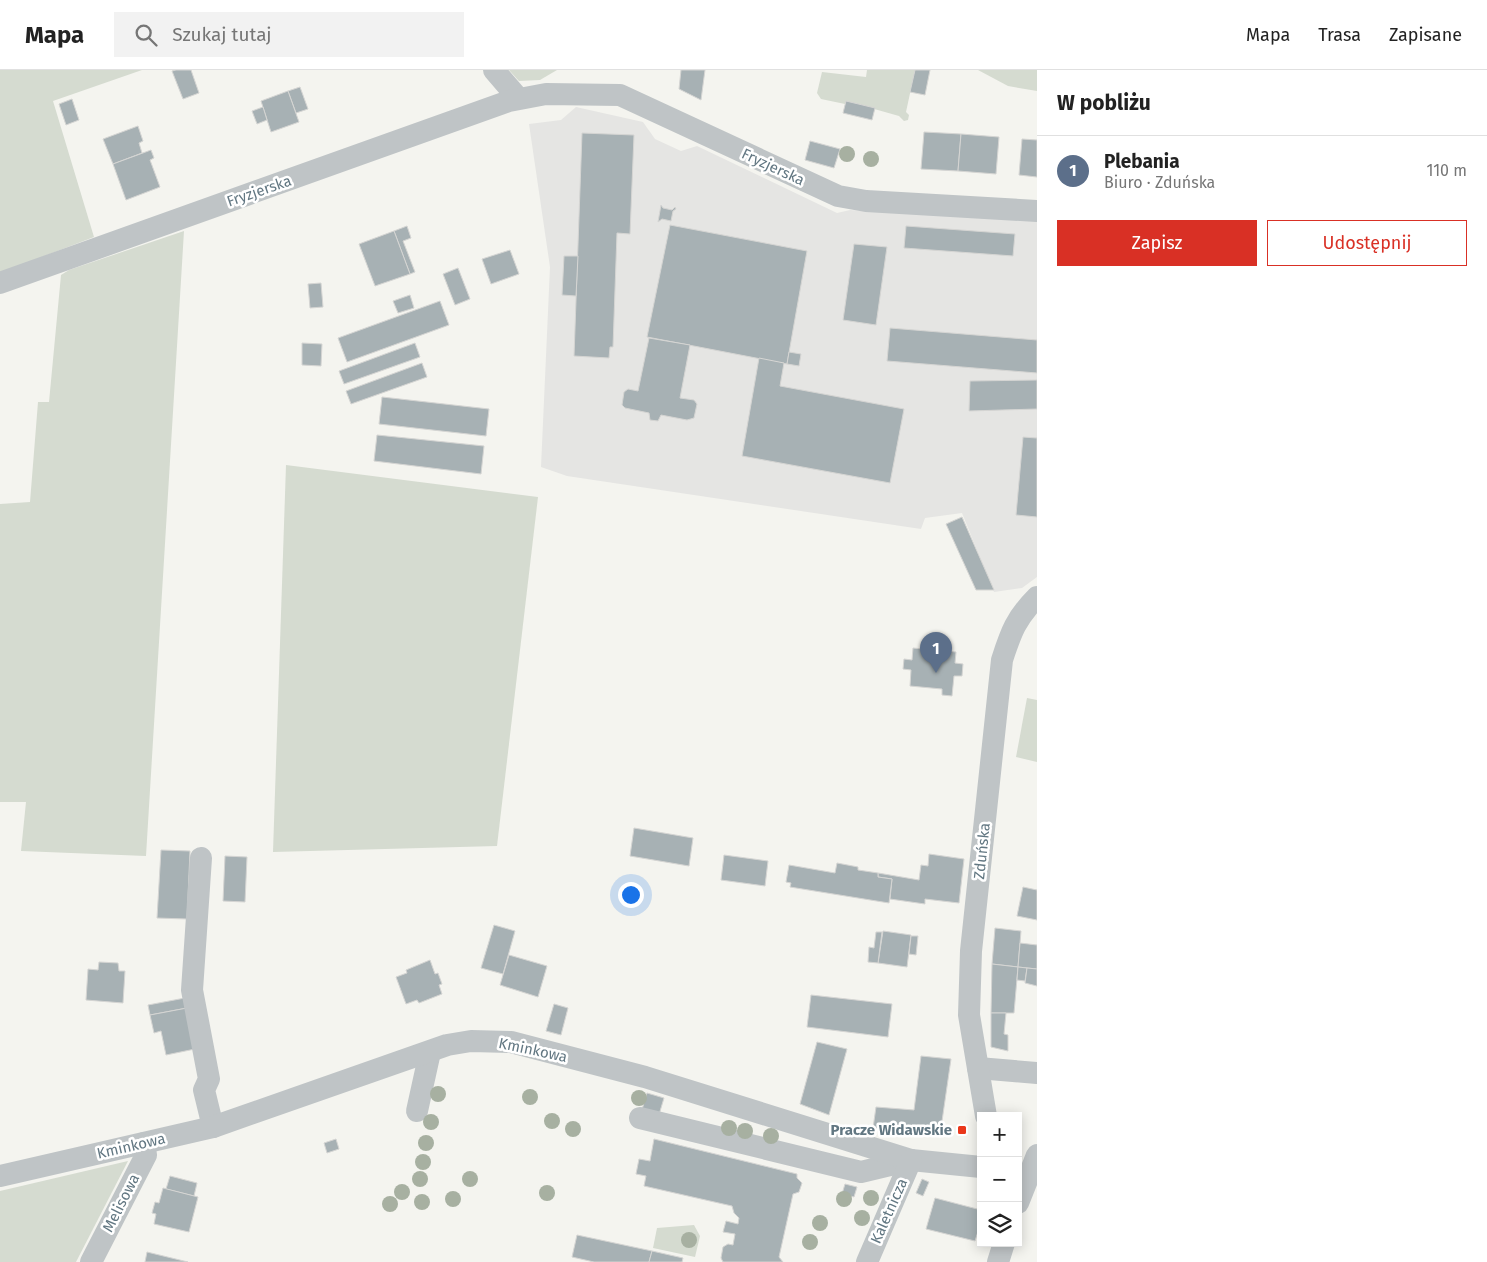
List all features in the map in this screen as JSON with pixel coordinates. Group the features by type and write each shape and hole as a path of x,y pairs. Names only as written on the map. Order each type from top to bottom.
{"street":[{"path":"494,70 518,98"},
{"name":"Fryzjerska","path":"0,283 518,98 570,93 620,95 838,196 866,201 1037,211"},
{"name":"Zduńska","path":"985,1112 969,1016 972,951 1002,660 1012,628 1022,612 1037,597"},
{"path":"202,858 192,990 210,1079 204,1090 213,1127"},
{"name":"Kminkowa","path":"0,1176 213,1127 459,1042 485,1040 511,1042 645,1077 908,1167 977,1167"},
{"path":"417,1111 430,1052"},
{"path":"978,1068 1037,1073"},
{"path":"640,1118 861,1172 908,1167"},
{"name":"Melisowa","path":"91,1262 146,1155 144,1143"},
{"name":"Kaletnicza","path":"867,1262 908,1167"},
{"path":"1022,1191 1030,1169"},
{"path":"998,1262 1003,1247"}],"shaded area":[{"path":"0,70 142,70 53,101 94,237 0,273"},
{"path":"509,70 557,70 540,80 519,81"},
{"path":"867,70 915,70 906,112 909,115 908,120 904,121 899,116 846,101 845,104 821,99 817,93 822,72 866,77"},
{"path":"978,70 1037,70 1037,91 1008,86"},
{"path":"576,107 643,122 655,139 681,151 697,146 837,213 850,210 1037,221 1037,577 1022,588 994,592 962,513 925,518 921,529 567,476 541,467 550,267 529,124 561,120"},
{"path":"184,231 146,856 21,851 26,802 0,802 0,504 30,502 38,402 49,402 61,275 69,270"},
{"path":"286,465 538,497 497,846 273,852"},
{"path":"1027,698 1037,700 1037,762 1016,757"},
{"path":"128,1161 76,1262 0,1262 0,1191"},
{"path":"694,1225 700,1236 695,1257 653,1248 657,1228"}],"building":[{"path":"191,70 199,93 183,99 172,71"},
{"path":"681,70 705,70 701,100 679,89"},
{"path":"915,70 930,70 925,95 910,92"},
{"path":"300,87 308,109 296,113 288,91"},
{"path":"288,91 299,122 271,132 261,101"},
{"path":"72,99 79,120 66,125 59,104"},
{"path":"846,101 875,108 872,120 843,113"},
{"path":"263,107 267,120 257,124 252,111"},
{"path":"138,126 143,141 139,143 142,153 113,164 103,139"},
{"path":"924,132 961,134 958,171 921,169"},
{"path":"582,133 634,135 630,234 617,233 613,347 610,347 609,358 574,356"},
{"path":"961,134 999,137 996,174 958,171"},
{"path":"1022,139 1037,140 1037,177 1019,175"},
{"path":"810,141 840,149 834,168 805,160"},
{"path":"151,150 154,158 150,160 160,187 126,200 113,164"},
{"path":"661,205 663,208 672,210 675,207 676,209 673,211 671,221 662,219 658,222"},
{"path":"670,225 807,251 787,364 647,337"},
{"path":"407,226 411,238 403,241 415,272 410,274 394,231"},
{"path":"906,226 1015,234 1013,256 904,248"},
{"path":"394,231 410,274 375,286 359,244"},
{"path":"854,244 887,247 876,325 843,320"},
{"path":"510,250 519,274 491,284 482,259"},
{"path":"564,256 578,256 576,296 562,295"},
{"path":"458,268 470,299 455,305 443,274"},
{"path":"321,283 323,307 310,308 308,284"},
{"path":"410,295 414,308 398,313 393,301"},
{"path":"440,301 449,325 347,362 338,338"},
{"path":"890,328 1037,340 1037,373 887,361"},
{"path":"649,338 690,345 680,398 694,400 697,404 694,418 687,420 661,415 658,421 650,420 649,413 625,408 622,405 624,392 628,389 638,391"},
{"path":"302,343 322,344 321,366 302,365"},
{"path":"415,343 420,357 344,384 339,371"},
{"path":"789,352 801,354 799,366 787,364"},
{"path":"759,358 784,363 780,386 904,409 890,483 742,456"},
{"path":"422,363 427,377 351,404 346,391"},
{"path":"1037,380 1037,409 969,411 970,381"},
{"path":"382,397 489,409 486,436 379,424"},
{"path":"377,435 484,446 481,474 374,461"},
{"path":"1023,437 1037,438 1037,517 1016,515"},
{"path":"962,517 994,590 976,590 946,524"},
{"path":"913,648 956,652 955,663 963,664 962,676 954,676 952,696 942,695 942,689 910,686 911,670 903,669 904,659 912,660"},
{"path":"634,828 693,838 689,866 630,856"},
{"path":"161,850 190,851 187,919 157,918"},
{"path":"929,854 964,859 959,903 925,899 925,904 890,899 892,879 878,877 878,873 919,880 921,865 928,866"},
{"path":"724,855 768,861 765,886 721,880"},
{"path":"225,856 247,857 245,902 223,901"},
{"path":"837,863 858,867 858,870 878,873 878,877 892,879 889,903 790,887 791,883 786,882 789,865 835,873"},
{"path":"1023,887 1037,890 1037,920 1017,916"},
{"path":"494,925 515,931 503,974 481,968"},
{"path":"995,928 1021,931 1018,967 992,964"},
{"path":"883,931 911,935 907,967 878,963"},
{"path":"876,932 882,932 878,963 868,962 869,947 874,948"},
{"path":"911,936 918,936 916,955 909,954"},
{"path":"1020,943 1037,945 1037,969 1018,967"},
{"path":"509,955 547,966 538,997 500,985"},
{"path":"430,960 435,974 438,973 442,984 439,985 442,994 419,1003 417,1000 406,1004 396,977 407,973 406,970"},
{"path":"99,962 118,963 119,971 125,971 123,1003 86,1000 88,969 98,970"},
{"path":"992,964 1018,967 1014,1013 991,1013"},
{"path":"1018,967 1027,968 1025,981 1017,980"},
{"path":"1027,968 1037,969 1037,986 1025,983"},
{"path":"811,995 892,1004 888,1037 807,1027"},
{"path":"185,998 187,1008 150,1015 148,1005"},
{"path":"554,1004 568,1008 561,1035 546,1031"},
{"path":"187,1008 195,1049 166,1055 161,1031 154,1033 150,1015"},
{"path":"991,1013 1006,1013 1004,1034 1008,1035 1008,1051 991,1047"},
{"path":"817,1042 847,1049 829,1115 800,1104"},
{"path":"921,1056 951,1059 940,1135 873,1128 876,1107 914,1110"},
{"path":"647,1093 664,1098 658,1118 641,1113"},
{"path":"336,1139 339,1149 327,1153 324,1143"},
{"path":"654,1139 797,1174 797,1178 802,1183 799,1192 793,1194 779,1257 783,1262 723,1262 721,1258 723,1247 728,1244 733,1245 735,1234 723,1232 726,1221 738,1224 739,1218 734,1213 732,1206 644,1186 646,1176 636,1174 639,1159 650,1161"},
{"path":"170,1176 197,1183 194,1196 166,1189"},
{"path":"922,1179 929,1182 923,1196 916,1193"},
{"path":"845,1184 857,1187 854,1197 842,1194"},
{"path":"163,1188 198,1197 189,1232 154,1224 156,1214 152,1213 155,1202 159,1203"},
{"path":"935,1198 977,1209 977,1235 975,1241 926,1229"},
{"path":"577,1235 652,1251 649,1262 594,1262 572,1257"},
{"path":"652,1251 683,1258 682,1262 649,1262"},
{"path":"147,1252 188,1262 145,1262"}],"place":[{"name":"Plebania","path":"936,673"},
{"name":"Pracze Widawskie","path":"962,1130"}]}
